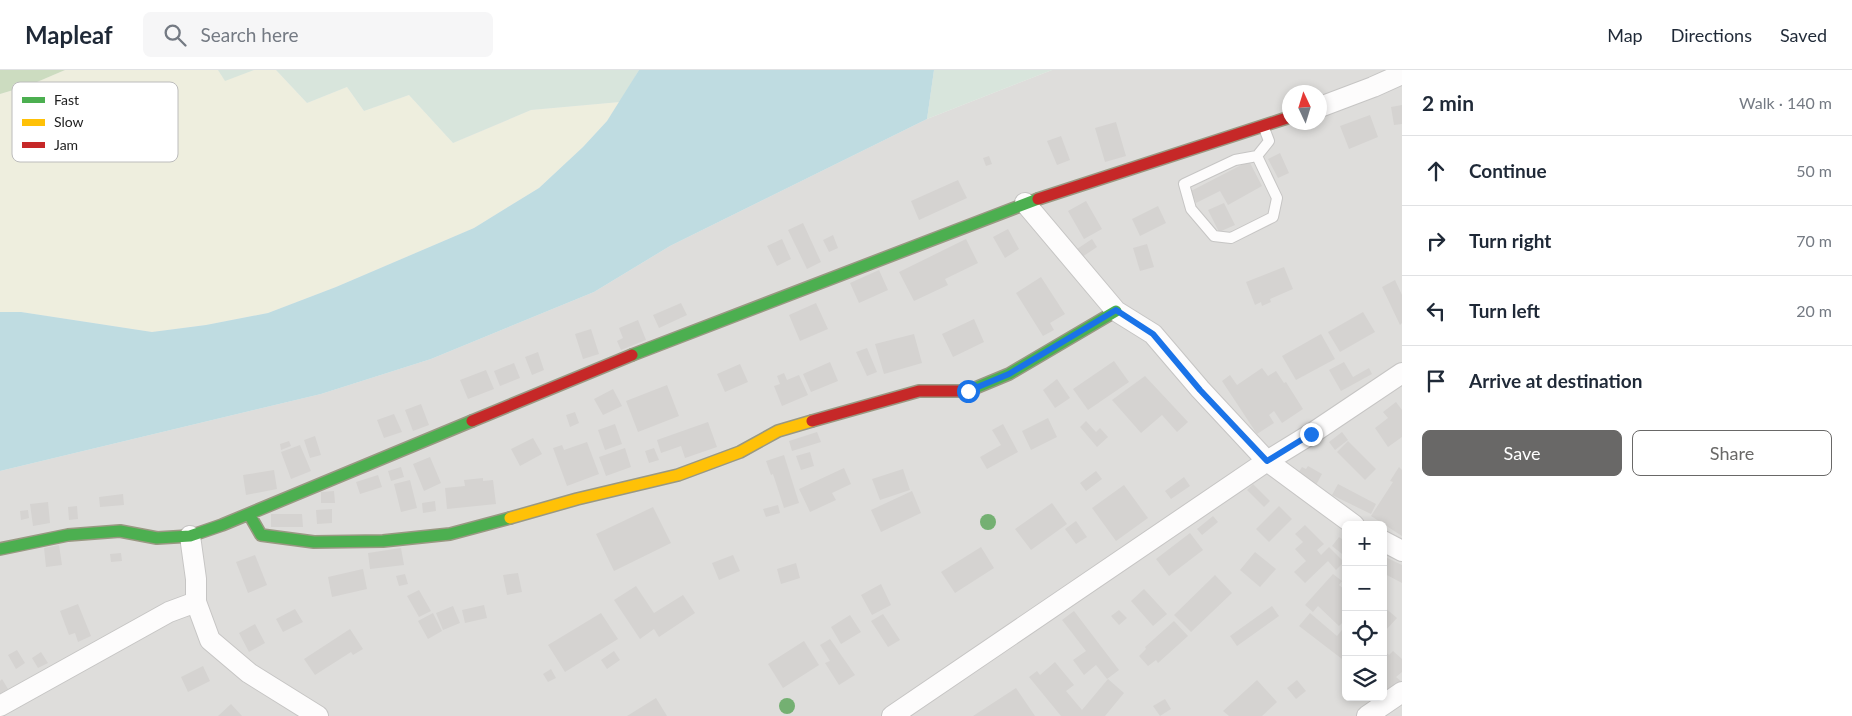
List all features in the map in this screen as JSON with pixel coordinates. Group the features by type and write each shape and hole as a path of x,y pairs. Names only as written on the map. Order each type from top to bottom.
{"street":[{"path":"1327,103 1402,74"},
{"path":"0,549 68,535 120,531 156,538 190,536 249,514 641,351 1025,203 1282,121"},
{"path":"1025,203 1116,310 1153,334 1200,390 1267,461 1349,521"},
{"path":"249,514 261,535 314,542 383,541 450,534 577,499 678,475 740,452 778,431 918,391 968,391 1009,374 1116,310"},
{"path":"892,716 1267,461 1402,373"},
{"path":"190,536 196,579 196,602 210,640 249,673 318,716"},
{"path":"1387,544 1402,551"},
{"path":"0,706 169,612 196,602"},
{"path":"1367,716 1402,692"}],"lane":[{"path":"1257,156 1277,198 1273,217 1231,238 1214,236 1191,208 1184,184 1235,160 1257,156 1269,141 1263,127"}],"shaded area":[{"path":"218,70 254,70 225,81"},
{"path":"276,70 639,70 620,102 531,110 453,143 409,95 364,111 347,87 307,103"},
{"path":"934,70 1052,70 927,119"},
{"path":"1052,70 1402,70 1402,716 0,716 0,471 321,394 431,359 594,292 670,246 927,119"}],"green space":[{"path":"0,70 65,70 37,82 12,82 12,90 0,94"},
{"path":"65,70 218,70 225,80 254,70 276,70 307,103 347,87 364,111 409,95 453,143 531,110 620,102 607,121 583,147 539,188 474,228 336,287 268,313 206,325 152,332 21,312 0,312 0,94 12,90 12,162 178,162 178,82 37,82"}],"water":[{"path":"639,70 934,70 927,119 670,246 594,292 431,359 321,394 0,471 0,312 21,312 152,332 206,325 268,313 336,287 474,228 539,188 583,147 607,121"}],"building":[{"path":"1402,105 1402,124 1394,125 1391,107"},
{"path":"1370,115 1378,137 1349,149 1340,126"},
{"path":"1116,122 1126,156 1105,162 1095,128"},
{"path":"1061,136 1070,160 1057,165 1047,141"},
{"path":"1280,153 1289,173 1278,178 1268,159"},
{"path":"989,156 992,164 986,166 983,158"},
{"path":"1249,161 1262,186 1228,205 1220,191 1196,203 1191,191"},
{"path":"958,180 967,198 919,220 911,201"},
{"path":"1086,201 1102,229 1084,239 1068,211"},
{"path":"1224,203 1235,225 1219,232 1208,210"},
{"path":"1158,206 1166,223 1140,236 1132,219"},
{"path":"803,223 821,262 807,269 788,230"},
{"path":"1008,229 1019,249 1005,258 993,237"},
{"path":"833,235 838,248 829,252 823,240"},
{"path":"782,239 791,259 777,266 767,246"},
{"path":"966,239 978,263 945,279 948,285 914,301 899,272"},
{"path":"1092,239 1097,247 1082,257 1077,249"},
{"path":"1147,244 1154,267 1140,271 1133,248"},
{"path":"1284,267 1293,289 1270,299 1271,302 1262,306 1261,302 1255,305 1246,282"},
{"path":"879,270 888,290 859,303 850,283"},
{"path":"1041,277 1065,314 1050,323 1054,330 1043,336 1016,293"},
{"path":"1395,280 1402,295 1402,323 1400,325 1382,287"},
{"path":"681,303 687,315 659,328 653,315"},
{"path":"816,303 828,329 800,341 789,315"},
{"path":"1363,312 1375,332 1340,352 1328,332"},
{"path":"974,319 984,342 953,357 942,334"},
{"path":"638,320 646,340 621,350 617,341 623,338 619,328"},
{"path":"591,329 599,354 583,359 575,334"},
{"path":"914,334 922,363 884,374 875,344"},
{"path":"1321,334 1335,359 1296,380 1282,356"},
{"path":"867,348 877,372 867,376 856,352"},
{"path":"538,352 544,370 532,375 525,357"},
{"path":"1114,361 1129,382 1088,410 1073,389"},
{"path":"830,362 838,381 811,392 803,374"},
{"path":"1344,362 1353,377 1369,368 1372,374 1341,391 1329,370"},
{"path":"514,363 520,378 500,386 494,371"},
{"path":"740,364 748,382 725,392 717,374"},
{"path":"1262,368 1268,376 1276,371 1284,383 1286,382 1303,409 1282,423 1274,411 1269,415 1274,423 1257,434 1222,381 1230,375 1237,385"},
{"path":"486,370 494,389 468,399 460,380"},
{"path":"784,373 787,380 799,375 808,395 782,406 774,386 780,384 777,376"},
{"path":"1145,376 1188,422 1177,432 1162,415 1141,433 1112,400"},
{"path":"1057,379 1070,398 1055,408 1043,390"},
{"path":"667,385 679,416 638,432 626,401"},
{"path":"613,389 622,406 603,415 594,399"},
{"path":"1396,402 1402,410 1402,437 1388,447 1375,428 1388,418 1383,412"},
{"path":"421,404 429,425 413,431 405,410"},
{"path":"575,412 579,423 570,427 566,415"},
{"path":"394,414 402,432 384,438 377,420"},
{"path":"1048,418 1057,437 1031,450 1022,431"},
{"path":"1086,421 1096,432 1100,428 1108,437 1097,447 1080,427"},
{"path":"708,422 717,447 685,458 681,446 661,453 657,440"},
{"path":"615,424 622,444 605,450 598,430"},
{"path":"1003,424 1018,452 987,469 980,457 1001,445 992,430"},
{"path":"817,432 821,442 792,451 789,441"},
{"path":"1342,432 1348,440 1335,450 1329,442"},
{"path":"315,436 321,455 310,458 304,440"},
{"path":"533,438 542,454 520,466 511,449"},
{"path":"289,441 291,446 281,450 280,444"},
{"path":"1348,441 1376,469 1365,480 1337,452"},
{"path":"587,442 599,474 567,486 553,448 562,445 564,450"},
{"path":"300,445 311,471 291,479 281,452"},
{"path":"625,448 631,467 606,476 599,457"},
{"path":"654,448 659,460 649,463 645,451"},
{"path":"810,452 814,466 801,470 796,456"},
{"path":"784,455 799,503 784,508 773,474 771,475 766,461"},
{"path":"430,457 441,483 424,491 413,464"},
{"path":"1308,466 1322,474 1316,485 1297,475 1302,467 1306,469"},
{"path":"401,467 404,477 391,481 388,471"},
{"path":"1399,467 1402,470 1402,536 1387,526 1387,521 1379,521 1371,516 1393,482 1390,481"},
{"path":"844,468 851,484 832,493 836,500 810,512 799,489"},
{"path":"903,469 910,490 880,500 872,479"},
{"path":"274,470 277,489 246,495 243,475"},
{"path":"1096,471 1102,479 1086,491 1080,483"},
{"path":"378,475 382,487 360,494 356,482"},
{"path":"1184,477 1190,486 1171,499 1165,491"},
{"path":"483,478 483,481 493,480 496,504 447,509 445,488 465,486 464,480"},
{"path":"410,480 417,508 401,512 394,484"},
{"path":"1253,484 1270,501 1264,507 1247,490"},
{"path":"1338,484 1376,504 1371,514 1332,495"},
{"path":"1124,485 1148,518 1116,541 1092,508"},
{"path":"334,491 335,503 321,503 321,492"},
{"path":"912,491 921,513 881,532 871,510"},
{"path":"123,494 124,505 100,507 99,497"},
{"path":"435,501 436,511 423,513 422,503"},
{"path":"48,502 50,523 33,526 30,504"},
{"path":"1052,503 1067,524 1031,550 1015,529"},
{"path":"778,505 780,513 766,517 763,509"},
{"path":"77,506 78,519 69,520 68,507"},
{"path":"1279,506 1292,519 1269,542 1256,529"},
{"path":"653,507 671,543 614,571 596,534"},
{"path":"332,509 332,523 317,524 316,510"},
{"path":"28,510 29,518 21,520 20,511"},
{"path":"271,514 302,514 303,527 271,527"},
{"path":"1213,516 1218,522 1202,535 1197,529"},
{"path":"1076,521 1087,537 1076,544 1065,529"},
{"path":"1305,525 1324,544 1317,550 1321,555 1329,547 1342,560 1342,564 1336,570 1328,561 1305,583 1294,572 1306,561 1295,549 1303,542 1295,534"},
{"path":"1190,533 1203,550 1169,576 1156,559"},
{"path":"1339,537 1342,539 1342,554 1332,546"},
{"path":"59,545 62,565 46,567 44,548"},
{"path":"981,547 994,568 955,593 941,572"},
{"path":"401,548 404,565 370,569 368,553"},
{"path":"1255,552 1276,569 1260,587 1240,570"},
{"path":"121,553 122,561 111,562 110,554"},
{"path":"255,555 267,585 248,593 236,562"},
{"path":"733,555 740,571 719,580 712,563"},
{"path":"1387,558 1402,565 1402,583 1387,575"},
{"path":"796,563 800,578 781,584 777,569"},
{"path":"363,569 367,589 332,597 328,577"},
{"path":"518,573 522,592 507,595 503,575"},
{"path":"405,574 408,584 399,586 396,576"},
{"path":"1333,574 1342,581 1339,585 1342,588 1342,623 1339,626 1318,606 1313,612 1305,605"},
{"path":"1215,575 1232,593 1191,632 1174,615"},
{"path":"881,584 891,605 872,615 861,595"},
{"path":"636,586 654,613 683,595 695,613 659,637 654,629 640,639 614,600"},
{"path":"1144,589 1167,614 1153,626 1131,601"},
{"path":"419,590 431,611 419,617 407,596"},
{"path":"78,604 91,636 78,642 75,633 69,635 60,611"},
{"path":"484,605 487,618 465,623 462,610"},
{"path":"453,606 460,623 443,630 436,613"},
{"path":"1272,606 1279,616 1237,646 1230,636"},
{"path":"295,609 303,622 283,632 276,619"},
{"path":"1387,609 1397,618 1387,629"},
{"path":"1119,610 1127,618 1119,625 1111,616"},
{"path":"1074,611 1119,670 1107,679 1096,665 1084,675 1073,660 1086,651 1062,620"},
{"path":"433,613 442,631 428,639 418,621"},
{"path":"601,613 618,639 565,672 548,645"},
{"path":"1310,613 1337,636 1342,630 1342,659 1299,626"},
{"path":"883,614 900,640 888,647 871,621"},
{"path":"850,615 861,632 841,644 831,627"},
{"path":"1174,621 1188,636 1158,663 1156,660 1148,666 1139,656 1146,649 1145,647"},
{"path":"255,624 265,643 249,652 239,633"},
{"path":"350,629 363,649 353,655 351,652 315,675 304,659"},
{"path":"830,639 855,675 839,685 825,663 830,661 820,645"},
{"path":"804,641 819,665 783,688 768,664"},
{"path":"17,650 25,663 16,669 8,655"},
{"path":"614,651 620,660 607,669 601,660"},
{"path":"1393,651 1402,659 1402,672 1396,677 1402,682 1394,691 1390,687 1387,690 1387,653 1389,655"},
{"path":"41,652 48,663 38,668 32,658"},
{"path":"1055,662 1074,685 1066,691 1082,710 1108,679 1124,693 1105,716 1061,716 1029,677 1037,671 1040,675"},
{"path":"203,666 210,681 188,692 181,677"},
{"path":"551,669 556,678 548,682 543,674"},
{"path":"2,679 8,689 0,694 0,681"},
{"path":"1257,680 1277,702 1262,716 1229,716 1223,711"},
{"path":"1297,680 1306,691 1296,699 1287,688"},
{"path":"1016,688 1035,716 973,716"},
{"path":"656,698 667,716 627,716"},
{"path":"1165,699 1171,709 1160,716 1153,706"},
{"path":"231,704 242,716 218,716"}],"traffic: fast":[{"path":"632,355 1038,199"},
{"path":"964,391 1009,374 1116,311"},
{"path":"0,549 68,535 120,531 157,538 190,536 222,525 472,421"},
{"path":"249,514 261,535 314,542 383,541 450,534 510,518"}],"traffic: slow":[{"path":"510,518 577,499 678,475 740,452 778,431 812,421"}],"traffic: jam":[{"path":"1038,199 1282,120"},
{"path":"472,421 632,355"},
{"path":"812,421 919,391 964,391"}],"route":[{"path":"968,391 1009,374 1116,310 1153,334 1200,390 1267,461 1311,434"}]}
